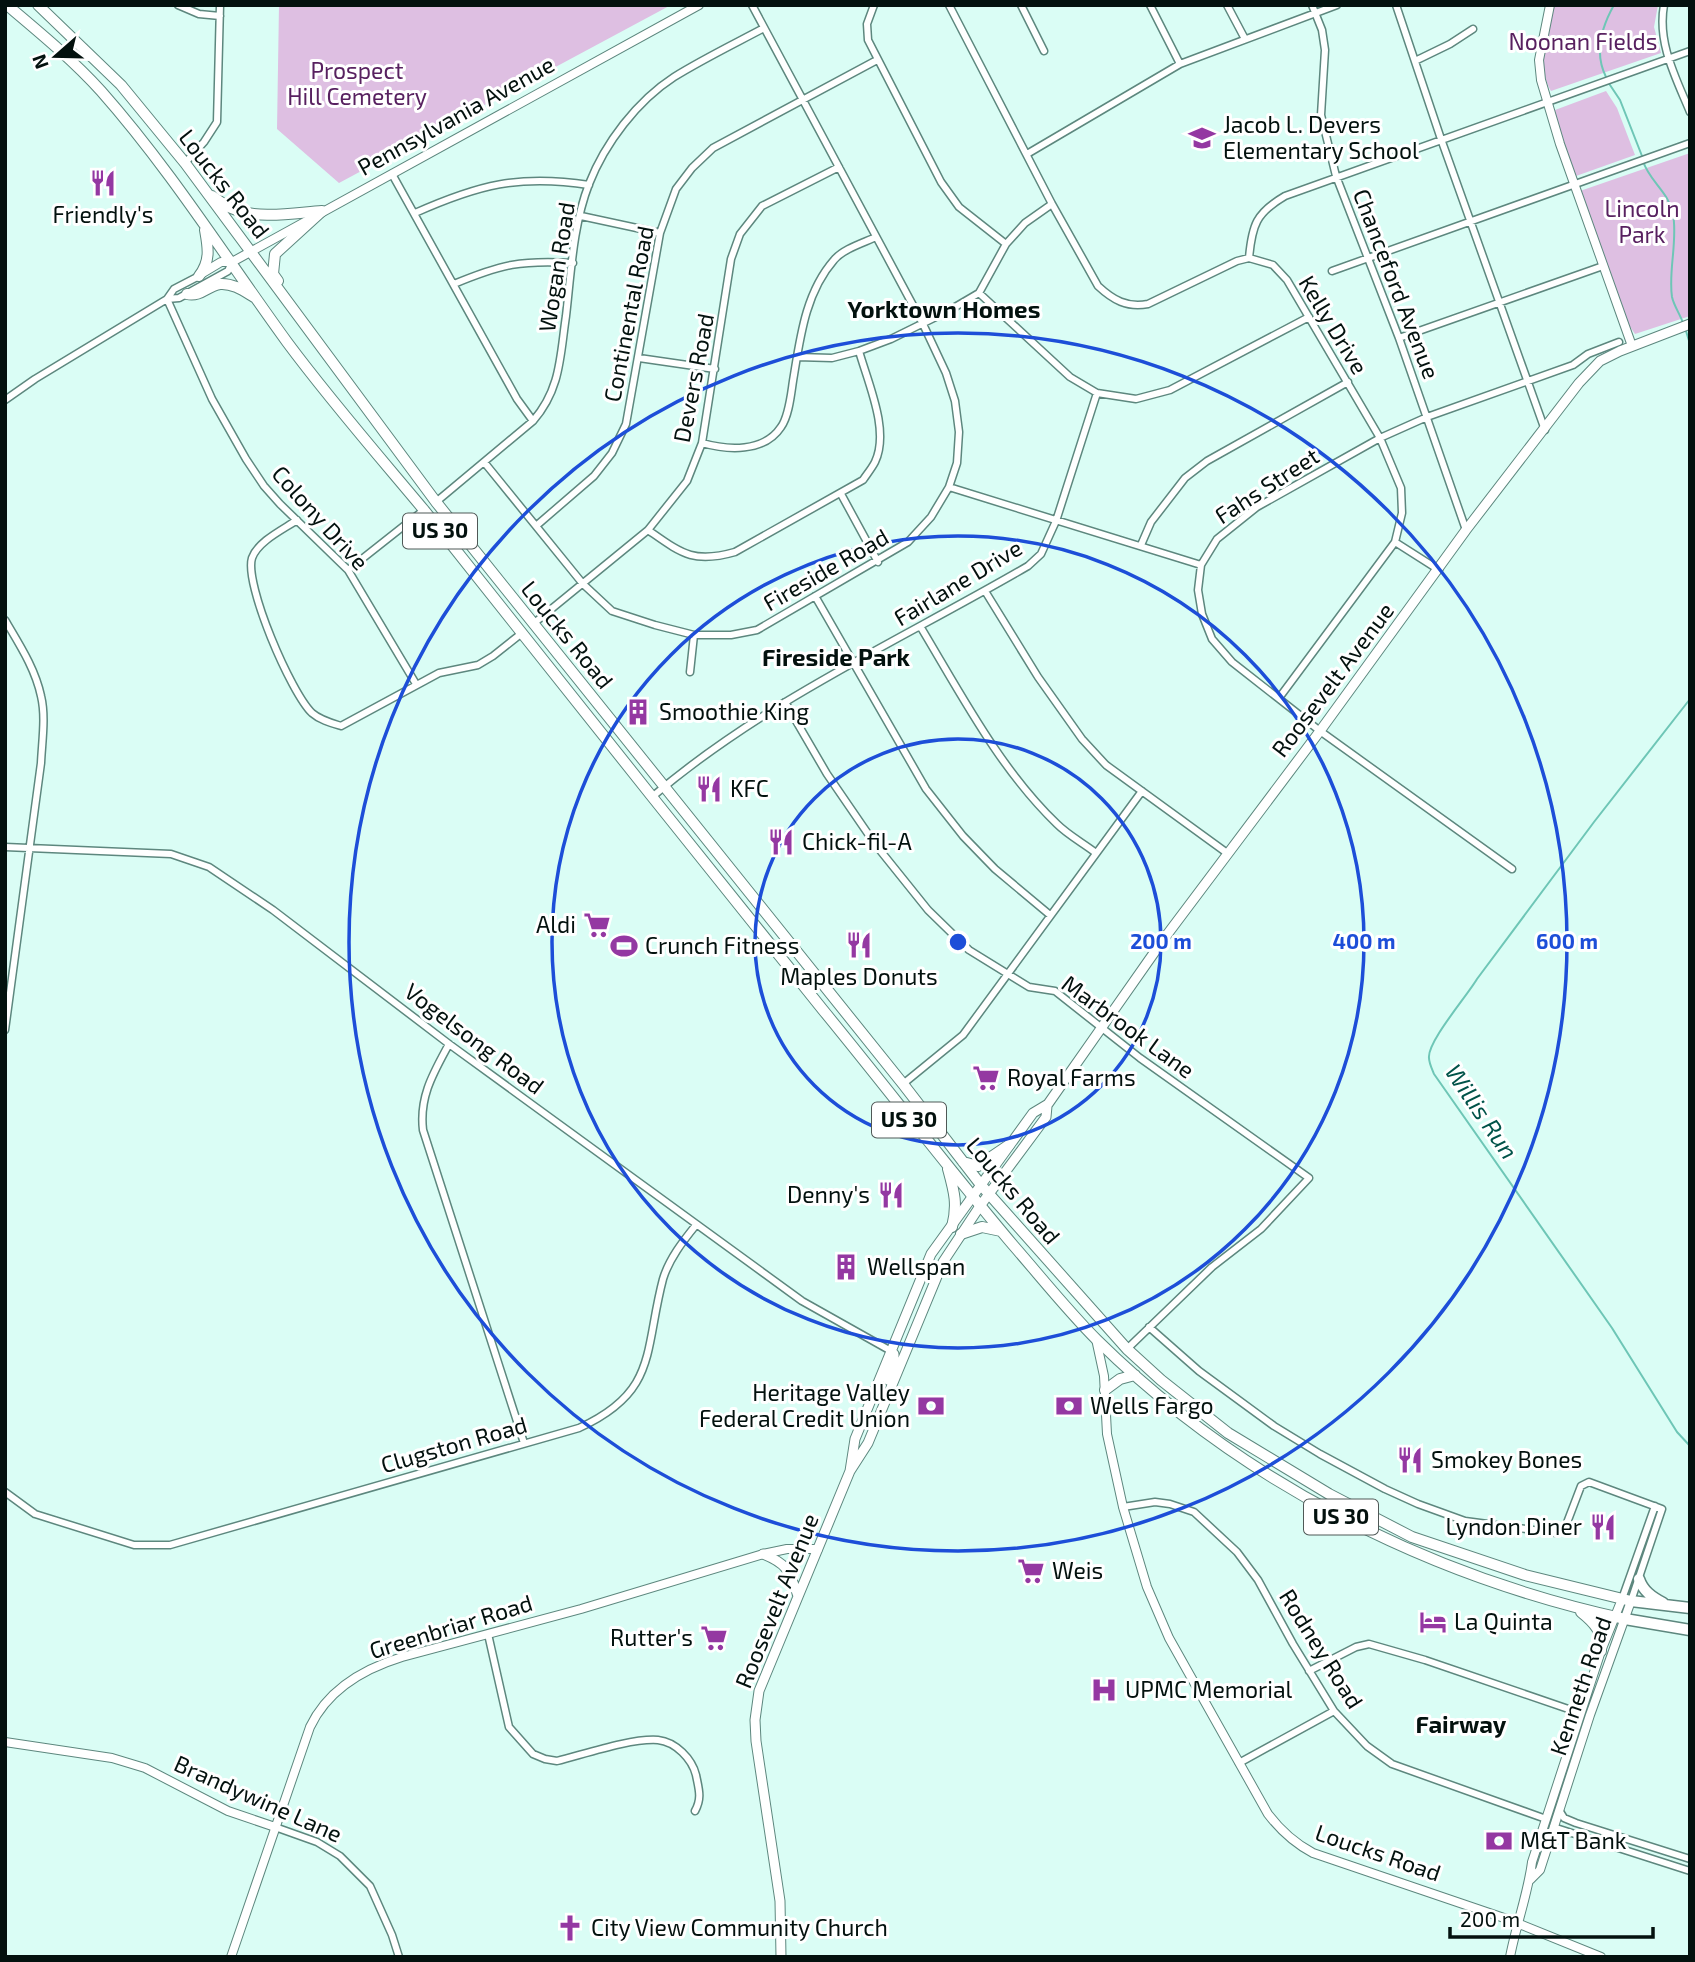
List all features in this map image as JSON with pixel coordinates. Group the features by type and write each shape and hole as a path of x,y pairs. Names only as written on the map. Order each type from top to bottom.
{"highway":[{"name":"Loucks Road","path":"7,5 100,90 153,156 308,369 424,510 980,1206 1049,1290 1096,1339"},
{"name":"Loucks Road","path":"38,5 121,85 185,163 436,502 903,1084 962,1162 1127,1349"},
{"path":"207,194 233,209 250,213 291,214 323,211"},
{"path":"293,310 273,274 273,258 295,234 323,211"},
{"path":"199,276 206,267 208,256 205,226"},
{"path":"187,294 195,296 220,284 235,286 257,299"},
{"path":"962,1162 978,1166 1009,1145"},
{"path":"947,1165 954,1189 956,1210 952,1227"},
{"path":"961,1234 980,1227 1001,1231"},
{"name":"US 30","path":"1096,1339 1190,1422 1256,1468 1339,1516 1483,1580 1578,1609 1690,1630"},
{"name":"US 30","path":"1127,1349 1228,1433 1329,1494 1412,1536 1525,1575 1626,1600 1690,1608"},
{"path":"1105,1390 1120,1379 1135,1375"},
{"path":"1639,1579 1649,1595 1666,1605"},
{"path":"1578,1609 1598,1628 1601,1651"}],"main road":[{"name":"Roosevelt Avenue","path":"850,1471 855,1439 931,1254 1009,1145 1033,1113 1047,1106 1227,853 1320,731 1466,530 1579,383 1600,361 1685,326"},
{"name":"Roosevelt Avenue","path":"781,1957 780,1901 755,1720 763,1679 850,1471 873,1431 938,1273 980,1206 1046,1118 1047,1106"},
{"path":"873,1431 873,1416 894,1363 894,1354 891,1351"},
{"path":"762,1554 787,1568 798,1596"}],"street":[{"path":"178,5 200,14 220,16"},
{"path":"185,163 218,122 220,5"},
{"name":"Pennsylvania Avenue","path":"5,400 167,299 174,289 221,262 232,262 699,5"},
{"name":"Fireside Road","path":"484,462 583,584 612,611 694,635 731,635 757,630 878,562 908,542 931,517 949,487 957,463 958,432 955,401 946,373 923,324 752,5"},
{"path":"874,5 867,24 868,40 941,182 958,207 1006,244"},
{"path":"949,5 1052,204 1098,286 1108,296 1131,306 1148,304 1237,261 1249,258 1251,235 1262,211 1285,196 1690,51"},
{"path":"1021,5 1044,51"},
{"path":"1150,5 1180,64"},
{"path":"1227,5 1244,39"},
{"name":"Chanceford Avenue","path":"1312,5 1322,30 1325,50 1321,115 1336,176 1399,338 1466,530"},
{"path":"1027,154 1180,64 1337,5"},
{"path":"1396,5 1545,430"},
{"path":"1550,5 1539,60 1547,103 1632,346"},
{"path":"1664,5 1662,33 1690,112"},
{"name":"Wogan Road","path":"436,502 533,421 547,406 558,370 581,216 589,185 604,154 634,111 673,78 764,28"},
{"path":"1415,61 1473,29"},
{"name":"Continental Road","path":"536,526 594,476 612,453 626,424 660,233 676,189 706,155 723,143 877,60"},
{"path":"1332,271 1690,143"},
{"name":"Devers Road","path":"533,624 648,530 687,481 702,443 731,260 740,233 762,205 839,167"},
{"path":"392,173 517,399 533,421"},
{"path":"415,213 455,195 509,182 540,179 589,185"},
{"path":"797,357 832,358 891,340 979,293 1006,244 1025,223 1052,204"},
{"path":"581,216 660,233"},
{"path":"702,443 722,448 744,448 766,441 781,427 791,396 801,332 813,295 823,275 836,257 876,237"},
{"name":"Kelly Drive","path":"1249,258 1273,265 1287,280 1380,438 1401,488 1402,513 1395,542 1279,698"},
{"name":"Pennsylvania Avenue","path":"167,299 179,298 228,271 232,262"},
{"path":"454,284 489,269 514,263 573,263"},
{"path":"1399,338 1603,266"},
{"path":"979,293 1070,377 1097,393 1136,398 1170,390 1309,317"},
{"name":"Colony Drive","path":"167,299 229,432 264,486 348,570 415,684"},
{"name":"Fahs Street","path":"1201,565 1217,539 1257,507 1380,438 1427,417 1573,365 1588,354 1619,342"},
{"path":"648,530 676,550 700,558 717,557 735,552 863,480 875,462 880,448 881,428 859,351"},
{"path":"639,358 715,369"},
{"path":"1141,545 1151,522 1185,478 1207,461 1348,382"},
{"name":"Fairlane Drive","path":"652,797 729,737 785,702 1028,566 1041,554 1056,521 1097,393"},
{"path":"949,487 1201,565 1198,590 1202,614 1212,639 1232,662 1320,731 1511,869"},
{"path":"841,494 878,562"},
{"path":"348,570 424,510"},
{"path":"298,520 261,545 254,553 252,581 276,649 303,701 313,714 328,722 341,726 439,673 478,665 522,633"},
{"path":"1395,542 1439,570"},
{"path":"985,591 1038,677 1082,739 1106,765 1227,853"},
{"path":"816,596 926,789 963,836 995,869 1050,915"},
{"path":"5,620 31,665 41,697 41,763 5,1030"},
{"path":"920,626 989,741 1026,790 1058,825 1096,853"},
{"path":"690,673 694,635"},
{"name":"Marbrook Lane","path":"785,702 827,774 875,845 928,910 969,950 1029,987 1055,991 1308,1178 1261,1229 1212,1267 1149,1327"},
{"path":"903,1084 963,1035 1142,791"},
{"name":"Vogelsong Road","path":"5,847 171,854 209,867 284,917 449,1044 802,1301 891,1351"},
{"path":"449,1044 428,1084 422,1102 423,1130 524,1443"},
{"name":"Clugston Road","path":"5,1492 35,1514 134,1545 170,1545 579,1429 605,1416 626,1399 639,1379 651,1346 663,1278 682,1242 696,1225"},
{"path":"1127,1349 1149,1327 1247,1408 1320,1454 1418,1504 1465,1521 1551,1533 1565,1528 1578,1491 1589,1482 1655,1506"},
{"name":"Loucks Road","path":"1096,1339 1105,1390 1107,1434 1134,1551 1159,1616 1268,1814 1281,1830 1298,1845 1313,1853 1517,1922 1601,1957"},
{"name":"Rodney Road","path":"1123,1507 1155,1502 1194,1512 1237,1552 1258,1580 1334,1711 1367,1746 1392,1764 1546,1819"},
{"name":"Kenneth Road","path":"1530,1881 1540,1870 1655,1506 1662,1509 1639,1579 1626,1600"},
{"name":"Greenbriar Road","path":"231,1957 310,1727 318,1710 350,1681 384,1663 762,1554 787,1549 818,1549"},
{"name":"Kenneth Road","path":"1510,1957 1517,1922 1530,1881 1532,1862 1580,1713 1601,1651 1620,1618"},
{"path":"488,1634 509,1727 533,1754 557,1760 643,1740 662,1740 688,1757 693,1765 701,1799 695,1811"},
{"path":"1309,1671 1356,1647 1369,1644 1425,1660 1580,1713"},
{"path":"1239,1763 1334,1711"},
{"name":"Brandywine Lane","path":"5,1741 113,1758 145,1768 228,1811 317,1842 340,1856 370,1886 399,1957"},
{"path":"1551,1804 1553,1827 1690,1871"},
{"path":"1559,1810 1564,1818 1576,1823 1690,1859"}],"green space":[{"name":"Prospect Hill Cemetery","path":"279,5 671,5 339,183 277,129"},
{"name":"Noonan Fields","path":"1555,5 1658,5 1654,27 1661,53 1551,91 1544,71 1544,49"},
{"path":"1606,91 1617,108 1635,155 1576,176 1554,116 1555,110"},
{"name":"Lincoln Park","path":"1690,153 1690,316 1635,334 1629,325 1580,191"}],"waterway":[{"name":"Willis Run","path":"1606,77 1600,50 1606,23 1614,5"},
{"name":"Willis Run","path":"1608,82 1620,100 1642,156"},
{"name":"Willis Run","path":"1643,161 1671,206 1673,214 1672,297 1683,323"},
{"name":"Willis Run","path":"1686,331 1690,344"},
{"name":"Willis Run","path":"1690,699 1477,979 1434,1041 1429,1058 1434,1074 1612,1328 1677,1432 1690,1446"}],"place":[{"name":"Jacob L. Devers Elementary School","path":"1202,138"},
{"name":"Friendly's","path":"103,183"},
{"name":"Smoothie King","path":"638,712"},
{"name":"KFC","path":"709,789"},
{"name":"Chick-fil-A","path":"781,842"},
{"name":"Aldi","path":"597,925"},
{"name":"Maples Donuts","path":"859,945"},
{"name":"Crunch Fitness","path":"624,946"},
{"name":"Royal Farms","path":"986,1078"},
{"name":"Denny's","path":"891,1195"},
{"name":"Wellspan","path":"846,1267"},
{"name":"Heritage Valley Federal Credit Union","path":"931,1406"},
{"name":"Wells Fargo","path":"1069,1406"},
{"name":"Smokey Bones","path":"1410,1460"},
{"name":"Lyndon Diner","path":"1603,1527"},
{"name":"Weis","path":"1031,1571"},
{"name":"La Quinta","path":"1433,1622"},
{"name":"Rutter's","path":"714,1638"},
{"name":"UPMC Memorial","path":"1104,1690"},
{"name":"M&T Bank","path":"1499,1841"},
{"name":"City View Community Church","path":"570,1928"}],"district":[{"name":"Yorktown Homes","path":"944,310"},
{"name":"Fireside Park","path":"836,658"},
{"name":"Fairway","path":"1461,1725"}]}
